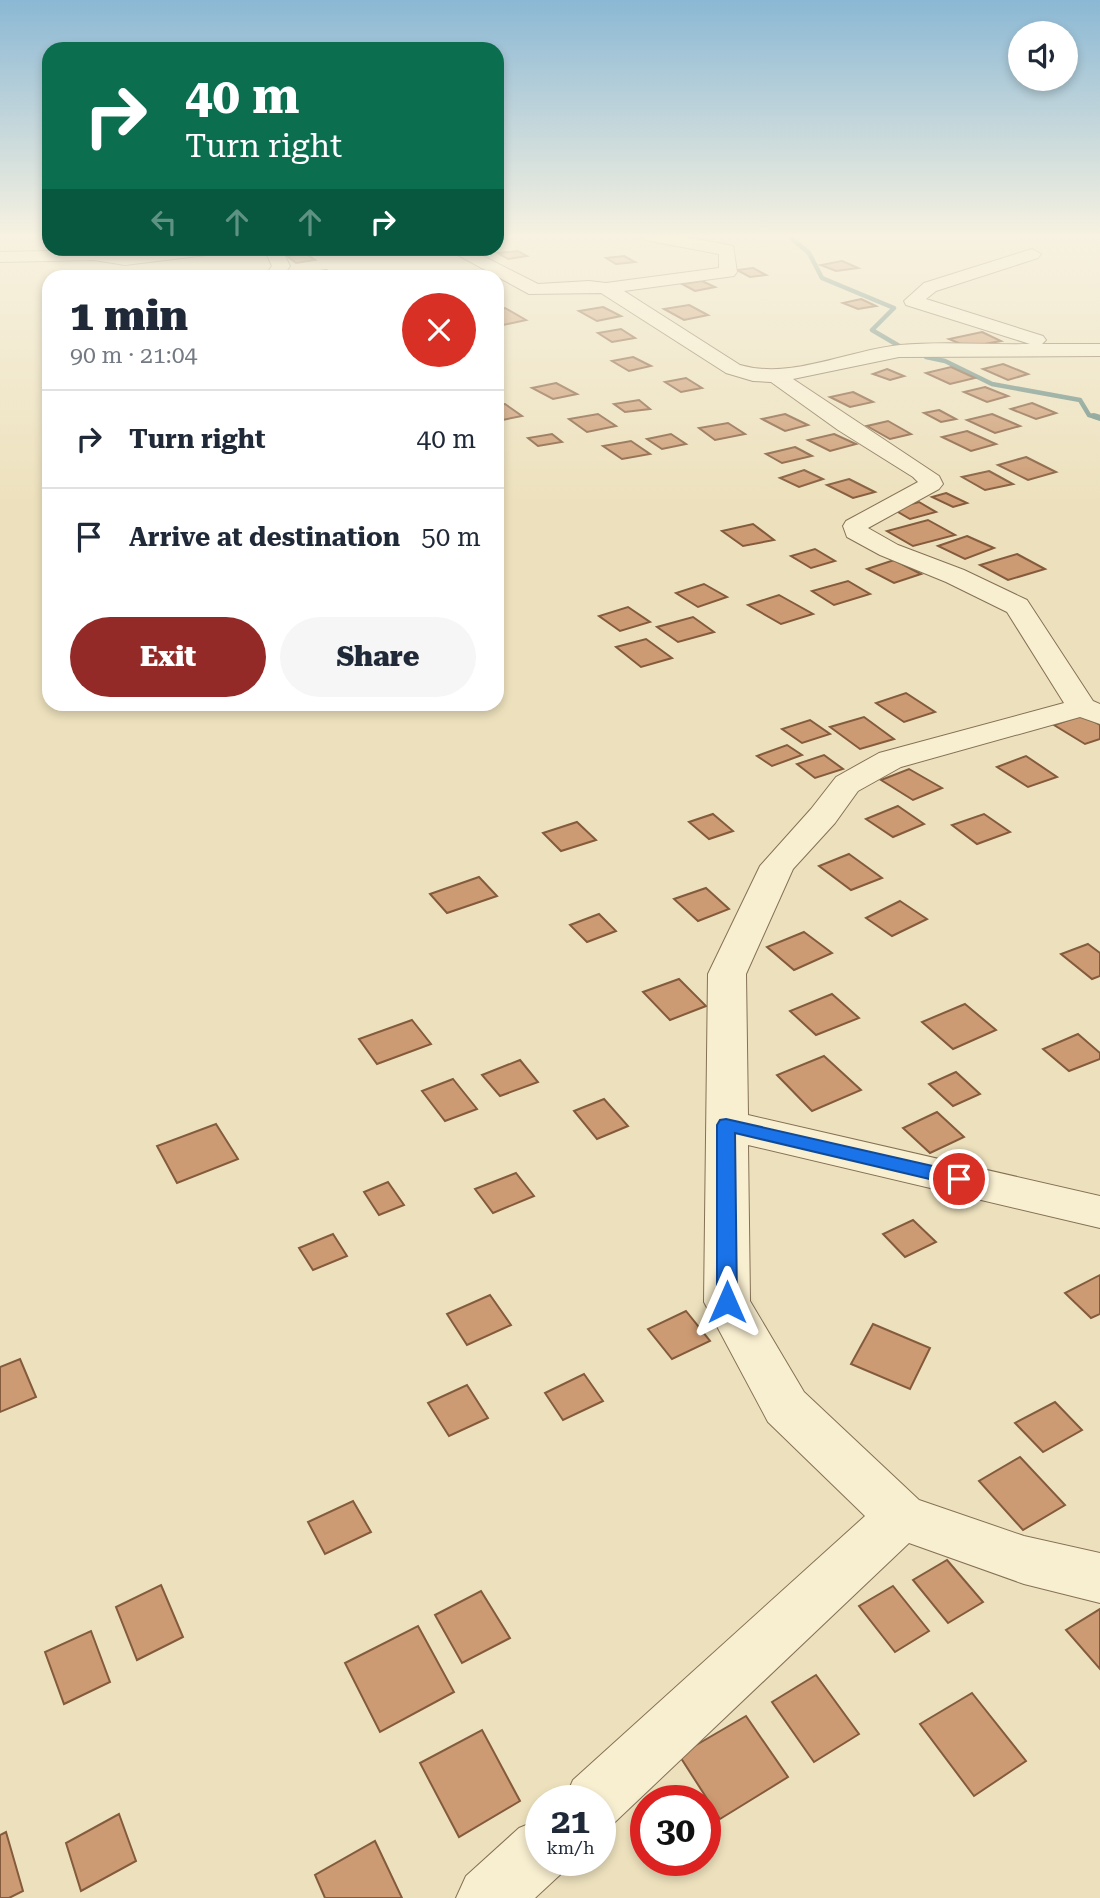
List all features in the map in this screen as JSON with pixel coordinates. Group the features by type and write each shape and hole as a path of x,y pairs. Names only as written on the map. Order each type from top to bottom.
{"street":[{"path":"662,324 733,369 753,375 776,376 899,351 1100,350"},
{"path":"982,324 1065,350"},
{"path":"776,376 931,481 931,484 859,523 855,526 856,532 889,550 955,576 1017,606 1091,711 890,760 847,784 777,866 727,974 727,1302 786,1407 901,1517 1024,1560 1100,1578"},
{"path":"726,1125 1100,1212"},
{"path":"611,1785 901,1517"},
{"path":"488,1898 525,1864"}],"building":[{"path":"621,329 635,338 612,342 598,333"},
{"path":"982,332 1001,341 968,347 949,339"},
{"path":"633,357 651,366 629,371 612,361"},
{"path":"1003,364 1028,374 1008,380 983,369"},
{"path":"951,367 975,378 950,384 926,373"},
{"path":"887,369 904,376 890,380 873,374"},
{"path":"686,378 702,388 681,392 665,382"},
{"path":"556,383 577,394 553,399 532,388"},
{"path":"985,387 1008,396 987,402 964,392"},
{"path":"853,392 873,402 850,407 830,397"},
{"path":"639,400 650,409 625,412 614,404"},
{"path":"1032,403 1056,413 1036,419 1011,409"},
{"path":"505,404 522,416 504,420"},
{"path":"939,410 956,419 941,422 924,413"},
{"path":"598,414 616,426 587,432 569,419"},
{"path":"785,414 808,425 785,431 762,419"},
{"path":"992,414 1020,426 995,433 967,420"},
{"path":"888,421 911,434 890,439 867,426"},
{"path":"728,423 745,434 715,440 699,428"},
{"path":"967,431 996,444 971,451 942,437"},
{"path":"552,434 562,442 538,446 528,438"},
{"path":"671,434 686,444 662,449 647,439"},
{"path":"834,434 856,444 830,451 808,440"},
{"path":"631,441 650,454 622,459 603,446"},
{"path":"795,447 812,456 782,463 766,454"},
{"path":"1026,457 1056,472 1028,480 998,465"},
{"path":"804,470 823,479 799,487 780,478"},
{"path":"989,471 1013,484 985,490 962,477"},
{"path":"849,479 875,492 853,498 827,485"},
{"path":"946,493 967,503 953,507 932,497"},
{"path":"919,502 936,512 910,519 893,509"},
{"path":"928,520 955,535 913,546 887,531"},
{"path":"753,524 774,540 743,546 722,531"},
{"path":"967,536 994,548 965,559 938,546"},
{"path":"815,549 835,561 811,568 791,556"},
{"path":"1017,554 1045,569 1008,580 980,565"},
{"path":"894,560 921,574 894,583 867,569"},
{"path":"848,581 870,594 834,605 812,591"},
{"path":"704,584 727,597 698,607 676,593"},
{"path":"779,595 813,614 781,624 748,605"},
{"path":"628,607 650,622 620,631 599,616"},
{"path":"693,617 714,632 678,642 657,627"},
{"path":"646,639 672,658 641,667 616,647"},
{"path":"906,693 935,712 904,722 876,703"},
{"path":"1083,715 1100,725 1100,739 1085,744 1054,725"},
{"path":"864,717 894,739 860,749 830,727"},
{"path":"810,720 830,734 802,743 782,729"},
{"path":"787,745 802,755 772,766 757,756"},
{"path":"824,755 843,769 815,778 797,764"},
{"path":"1026,756 1057,777 1028,787 997,767"},
{"path":"909,769 942,788 913,800 881,780"},
{"path":"898,806 924,824 893,837 866,819"},
{"path":"713,814 733,831 709,839 689,822"},
{"path":"984,814 1010,832 977,844 952,825"},
{"path":"577,822 596,840 561,851 543,833"},
{"path":"849,854 882,878 851,890 819,866"},
{"path":"479,877 497,896 447,913 430,894"},
{"path":"706,888 729,909 698,921 674,899"},
{"path":"900,901 927,919 892,936 866,918"},
{"path":"599,914 616,931 587,942 570,925"},
{"path":"804,932 832,953 794,970 767,947"},
{"path":"1088,944 1100,953 1100,976 1092,979 1061,954"},
{"path":"679,979 706,1006 670,1020 643,992"},
{"path":"832,994 859,1018 816,1035 790,1011"},
{"path":"965,1004 996,1030 953,1049 922,1022"},
{"path":"412,1020 431,1044 377,1064 359,1039"},
{"path":"1078,1034 1100,1053 1100,1059 1069,1071 1043,1049"},
{"path":"824,1056 861,1090 812,1111 777,1075"},
{"path":"520,1060 538,1082 500,1096 482,1075"},
{"path":"956,1072 980,1094 953,1106 929,1084"},
{"path":"453,1079 477,1109 445,1121 422,1091"},
{"path":"604,1099 628,1126 597,1139 574,1111"},
{"path":"937,1112 964,1137 930,1153 903,1128"},
{"path":"216,1124 238,1159 177,1183 157,1146"},
{"path":"516,1173 534,1196 493,1213 475,1189"},
{"path":"388,1182 404,1205 379,1215 364,1192"},
{"path":"913,1220 936,1242 905,1257 883,1234"},
{"path":"333,1234 347,1256 313,1270 299,1248"},
{"path":"1100,1275 1100,1314 1091,1318 1065,1293"},
{"path":"490,1295 511,1325 467,1345 447,1314"},
{"path":"686,1311 710,1341 672,1359 648,1329"},
{"path":"873,1324 930,1348 910,1389 851,1364"},
{"path":"20,1359 36,1397 0,1412 0,1367"},
{"path":"584,1374 603,1401 563,1420 545,1393"},
{"path":"467,1385 488,1418 449,1436 428,1403"},
{"path":"1055,1402 1082,1430 1043,1452 1015,1423"},
{"path":"1020,1457 1065,1505 1023,1530 979,1481"},
{"path":"353,1501 371,1532 325,1554 308,1522"},
{"path":"947,1560 983,1602 948,1623 913,1580"},
{"path":"161,1585 183,1637 137,1660 116,1607"},
{"path":"893,1586 929,1631 895,1652 859,1606"},
{"path":"481,1591 510,1638 462,1663 435,1615"},
{"path":"1100,1609 1100,1669 1066,1630"},
{"path":"418,1626 454,1692 380,1732 345,1663"},
{"path":"91,1631 110,1682 64,1704 45,1652"},
{"path":"816,1675 859,1734 814,1762 772,1702"},
{"path":"972,1693 1026,1761 974,1796 920,1724"},
{"path":"746,1716 788,1777 721,1818 721,1785 698,1785 679,1755"},
{"path":"482,1730 520,1801 459,1837 420,1763"},
{"path":"119,1814 136,1861 81,1891 66,1843"},
{"path":"6,1832 23,1891 9,1898 0,1898 0,1835"},
{"path":"375,1841 402,1898 325,1898 315,1875"}],"waterway":[{"path":"878,324 872,330 901,347"},
{"path":"926,357 945,361 992,384 1080,400 1089,415 1100,418 1094,416"}],"route":[{"path":"727,1302 726,1125 959,1179"}]}
